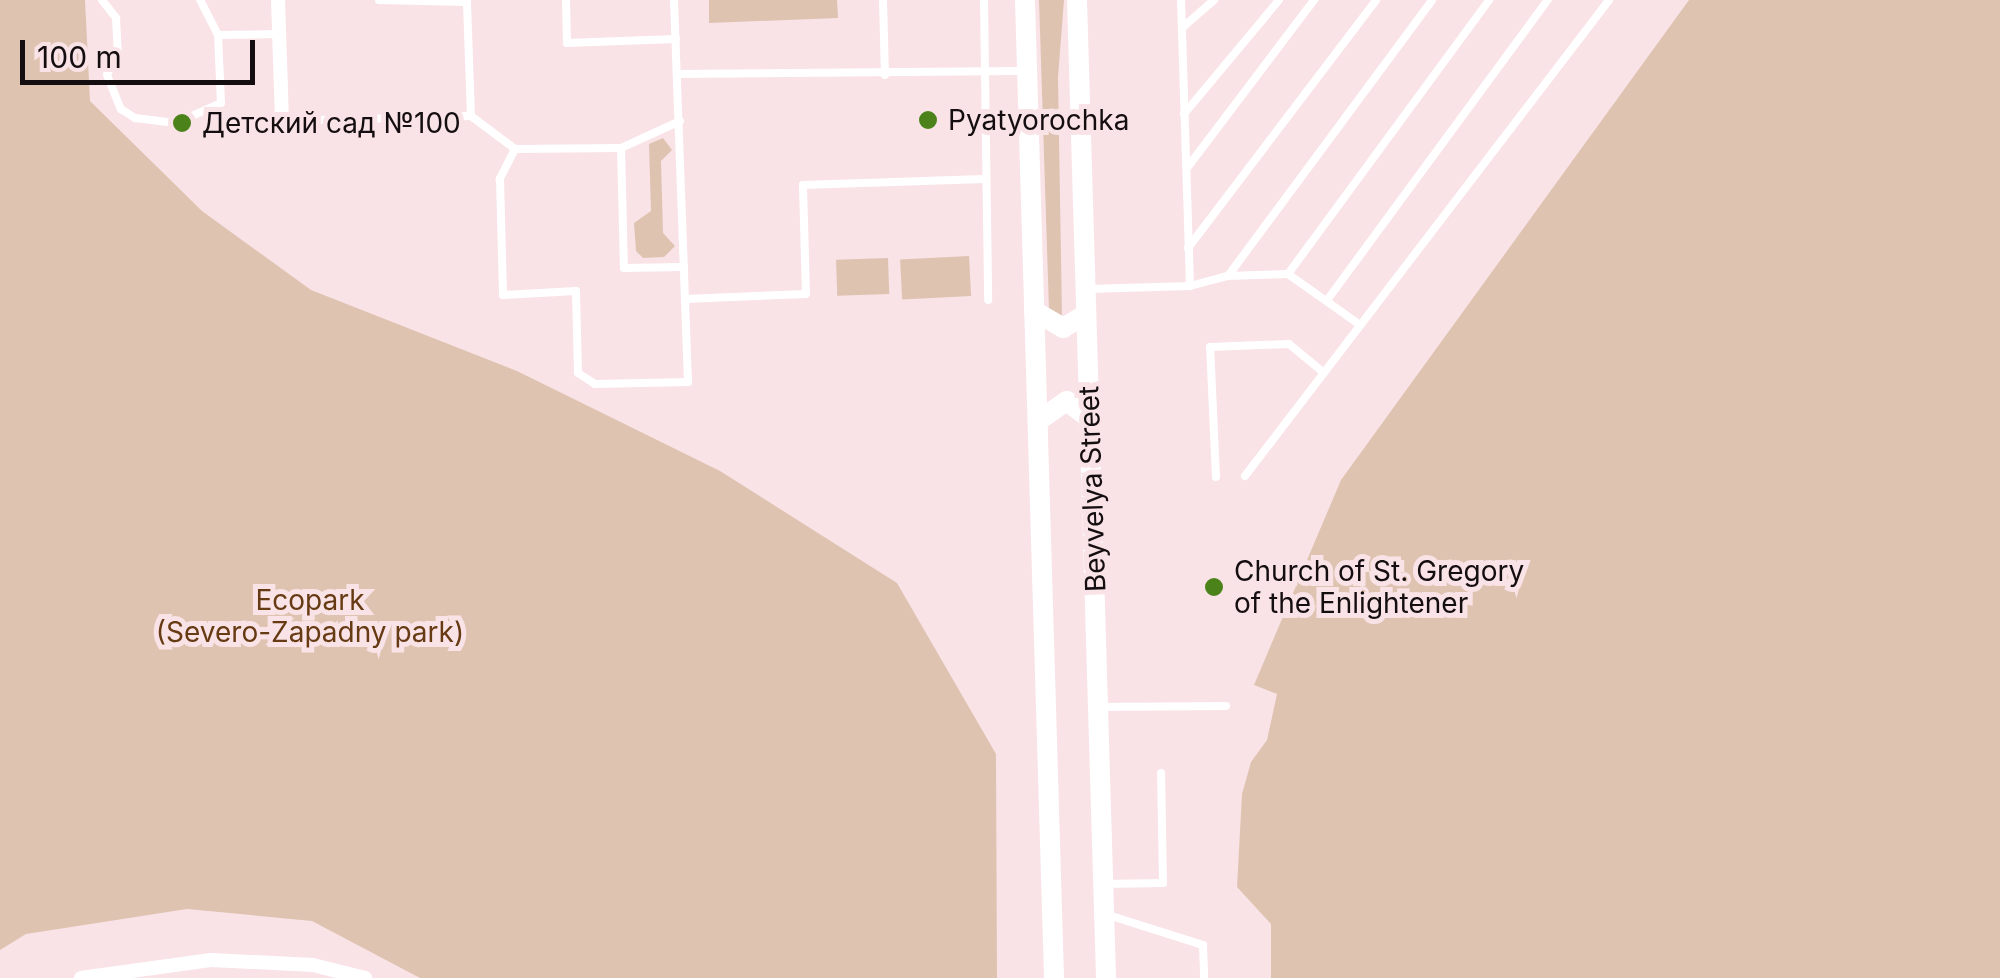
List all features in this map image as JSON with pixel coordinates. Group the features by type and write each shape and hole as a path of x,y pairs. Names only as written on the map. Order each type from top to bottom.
{"main road":[{"name":"Beyvelya Street","path":"1025,0 1054,978"},
{"name":"Beyvelya Street","path":"1077,0 1106,978"},
{"path":"1034,311 1062,328 1086,314"},
{"path":"1038,421 1068,402 1090,419"}],"street":[{"path":"278,0 282,120"},
{"path":"81,978 211,960 258,972 313,965 366,978"}],"lane":[{"path":"102,0 116,18 118,52 107,74 121,110 135,118 176,124 220,102 218,35 200,0"},
{"path":"379,0 467,2 471,116"},
{"path":"566,0 567,42 676,39"},
{"path":"515,149 500,180 504,294 576,291 578,373 595,384 688,382 674,0"},
{"path":"883,0 885,76"},
{"path":"984,0 988,300"},
{"path":"1181,0 1190,286"},
{"path":"1182,28 1214,0"},
{"path":"1184,114 1279,0"},
{"path":"1186,169 1314,0"},
{"path":"1188,248 1376,0"},
{"path":"1228,276 1432,0"},
{"path":"1288,274 1490,0"},
{"path":"1328,299 1548,0"},
{"path":"1246,476 1609,0"},
{"path":"218,35 279,34"},
{"path":"677,74 885,76 1027,71"},
{"path":"282,120 471,116 515,149 621,148 680,120"},
{"path":"621,148 624,268 684,266"},
{"path":"686,299 806,294 803,186 984,179"},
{"path":"1086,289 1190,286 1228,276 1288,274 1360,325"},
{"path":"1216,478 1210,347 1289,344 1324,372"},
{"path":"1098,707 1226,706"},
{"path":"1104,884 1163,883 1160,774"},
{"path":"1104,914 1203,945 1204,978"}],"green space":[{"name":"Ecopark (Severo-Zapadny park)","path":"0,0 85,0 90,101 202,211 311,290 517,371 720,471 897,583 996,754 997,978 420,978 312,921 187,909 26,934 0,950"},
{"path":"709,0 837,0 838,18 709,23"},
{"path":"1039,0 1064,0 1058,77 1062,316 1049,310"},
{"path":"1689,0 2000,0 2000,978 1271,978 1271,924 1237,887 1242,794 1251,762 1267,740 1277,694 1254,685 1341,480"},
{"path":"663,138 672,150 661,161 663,233 675,246 664,257 643,258 636,251 634,223 651,211 649,144"},
{"path":"969,256 971,296 902,300 900,260"},
{"path":"888,258 889,294 837,296 836,260"}],"place":[{"name":"Pyatyorochka","path":"928,120"},
{"name":"Детский сад №100","path":"182,123"},
{"name":"Church of St. Gregory of the Enlightener","path":"1214,587"}]}
